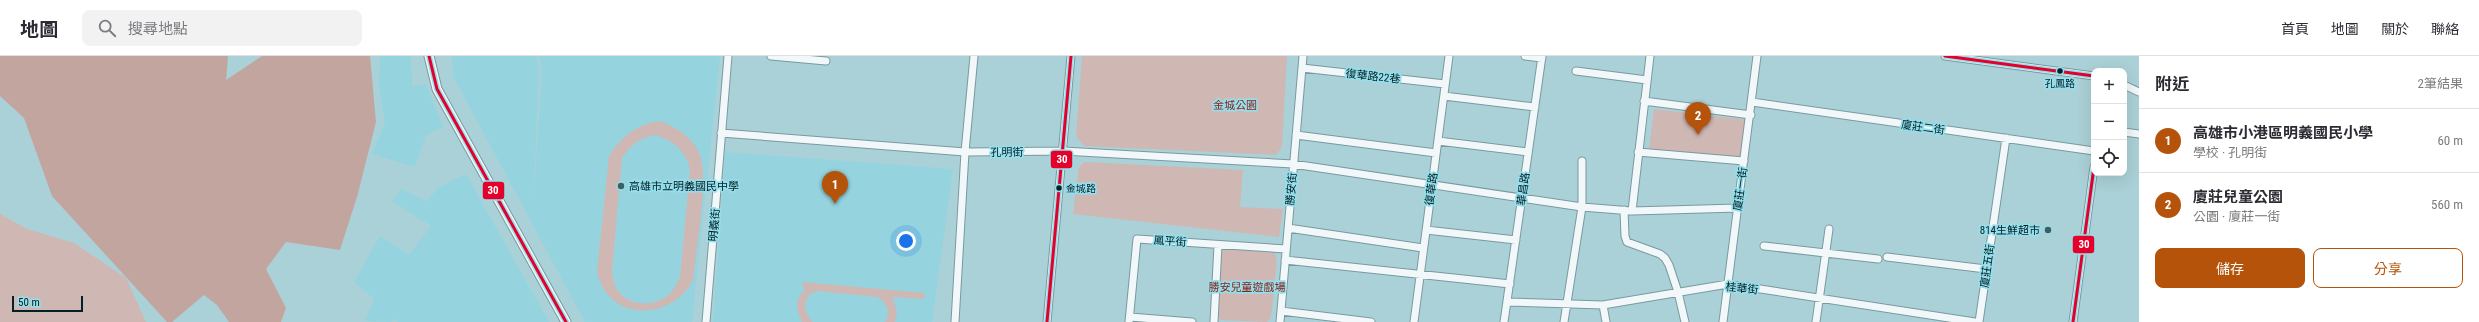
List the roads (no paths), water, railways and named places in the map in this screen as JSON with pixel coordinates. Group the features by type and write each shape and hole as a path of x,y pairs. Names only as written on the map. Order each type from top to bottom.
{"street":[{"path":"429,56 437,90 566,322"},
{"name":"明義街","path":"706,322 728,56"},
{"path":"771,56 826,61"},
{"path":"955,322 965,152 974,56"},
{"path":"1047,322 1072,56"},
{"name":"勝安街","path":"1280,322 1303,56"},
{"name":"復華路","path":"1414,322 1449,56"},
{"path":"1525,56 1542,57"},
{"path":"1650,56 1638,152 1625,236 1627,242 1660,254 1665,258 1678,292 1685,322"},
{"name":"廈莊一街","path":"1723,322 1751,115 1757,56"},
{"path":"1945,56 2091,76"},
{"name":"華昌路","path":"1504,322 1542,57"},
{"name":"復華路22巷","path":"1302,68 1445,84"},
{"path":"1576,72 1647,80"},
{"path":"2127,86 2139,92"},
{"path":"1444,96 1535,107"},
{"path":"1644,101 1751,115"},
{"name":"廈莊二街","path":"1752,102 2091,150"},
{"path":"2127,132 2139,134"},
{"name":"孔明街","path":"721,133 965,152 1063,151 1293,164 1582,207 1628,211 1738,208"},
{"path":"1296,135 1436,153"},
{"name":"廈莊五街","path":"1979,322 2006,138"},
{"path":"1438,141 1528,152"},
{"path":"1638,152 1744,161"},
{"path":"1564,322 1582,207 1582,162"},
{"path":"2073,322 2093,176"},
{"path":"1288,228 1424,248"},
{"path":"1816,322 1829,229"},
{"path":"1426,230 1516,240"},
{"name":"鳳平街","path":"1129,319 1138,239 1286,249"},
{"path":"1214,322 1218,245"},
{"path":"1764,246 1878,259"},
{"path":"1887,257 1986,269"},
{"path":"1285,260 1510,284"},
{"name":"桂華街","path":"1507,302 1603,305 1728,284 1975,322"},
{"path":"1603,305 1606,322"},
{"path":"1281,311 1371,322"},
{"path":"1129,319 1192,322"}],"place":[{"name":"孔鳳路","path":"2060,71"},
{"name":"廈莊兒童公園","path":"1698,135"},
{"name":"高雄市立明義國民中學","path":"621,186"},
{"name":"金城路","path":"1059,188"},
{"name":"高雄市小港區明義國民小學","path":"835,204"},
{"name":"814生鮮超市","path":"2048,230"}],"park label":[{"name":"金城公園","path":"1235,105"},
{"name":"勝安兒童遊戲場","path":"1247,287"}]}
